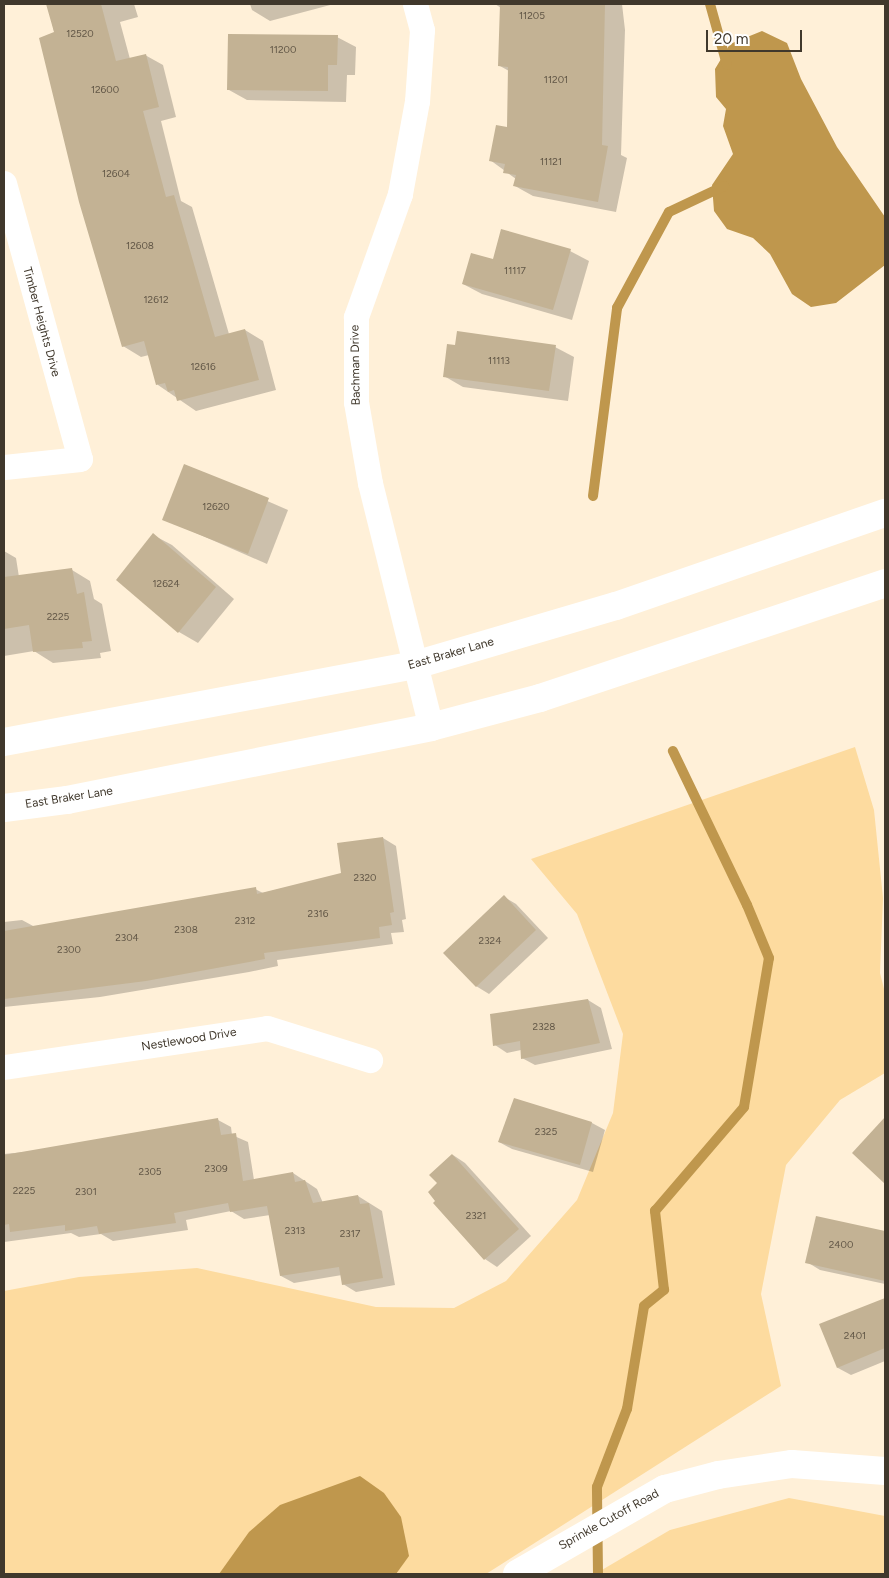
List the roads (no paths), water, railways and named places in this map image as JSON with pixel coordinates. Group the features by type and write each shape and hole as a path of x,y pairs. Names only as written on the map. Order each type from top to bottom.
{"street":[{"name":"Bachman Drive","path":"415,4 422,30 417,101 400,194 356,317 356,402 370,482 431,727"},
{"name":"Timber Heights Drive","path":"4,183 80,460 4,467"},
{"name":"East Braker Lane","path":"4,742 415,665 616,606 885,512"},
{"name":"East Braker Lane","path":"4,808 67,800 431,727 540,698 885,583"},
{"name":"Nestlewood Drive","path":"4,1068 267,1028 370,1060"},
{"name":"Sprinkle Cutoff Road","path":"517,1574 665,1489 718,1475 792,1464 885,1471"}],"waterway":[{"path":"710,4 727,65"},
{"path":"593,496 617,308 669,212 724,186"},
{"path":"598,1574 597,1487 627,1409 644,1306 664,1290 655,1211 744,1107 769,958 747,905 673,751"}]}
